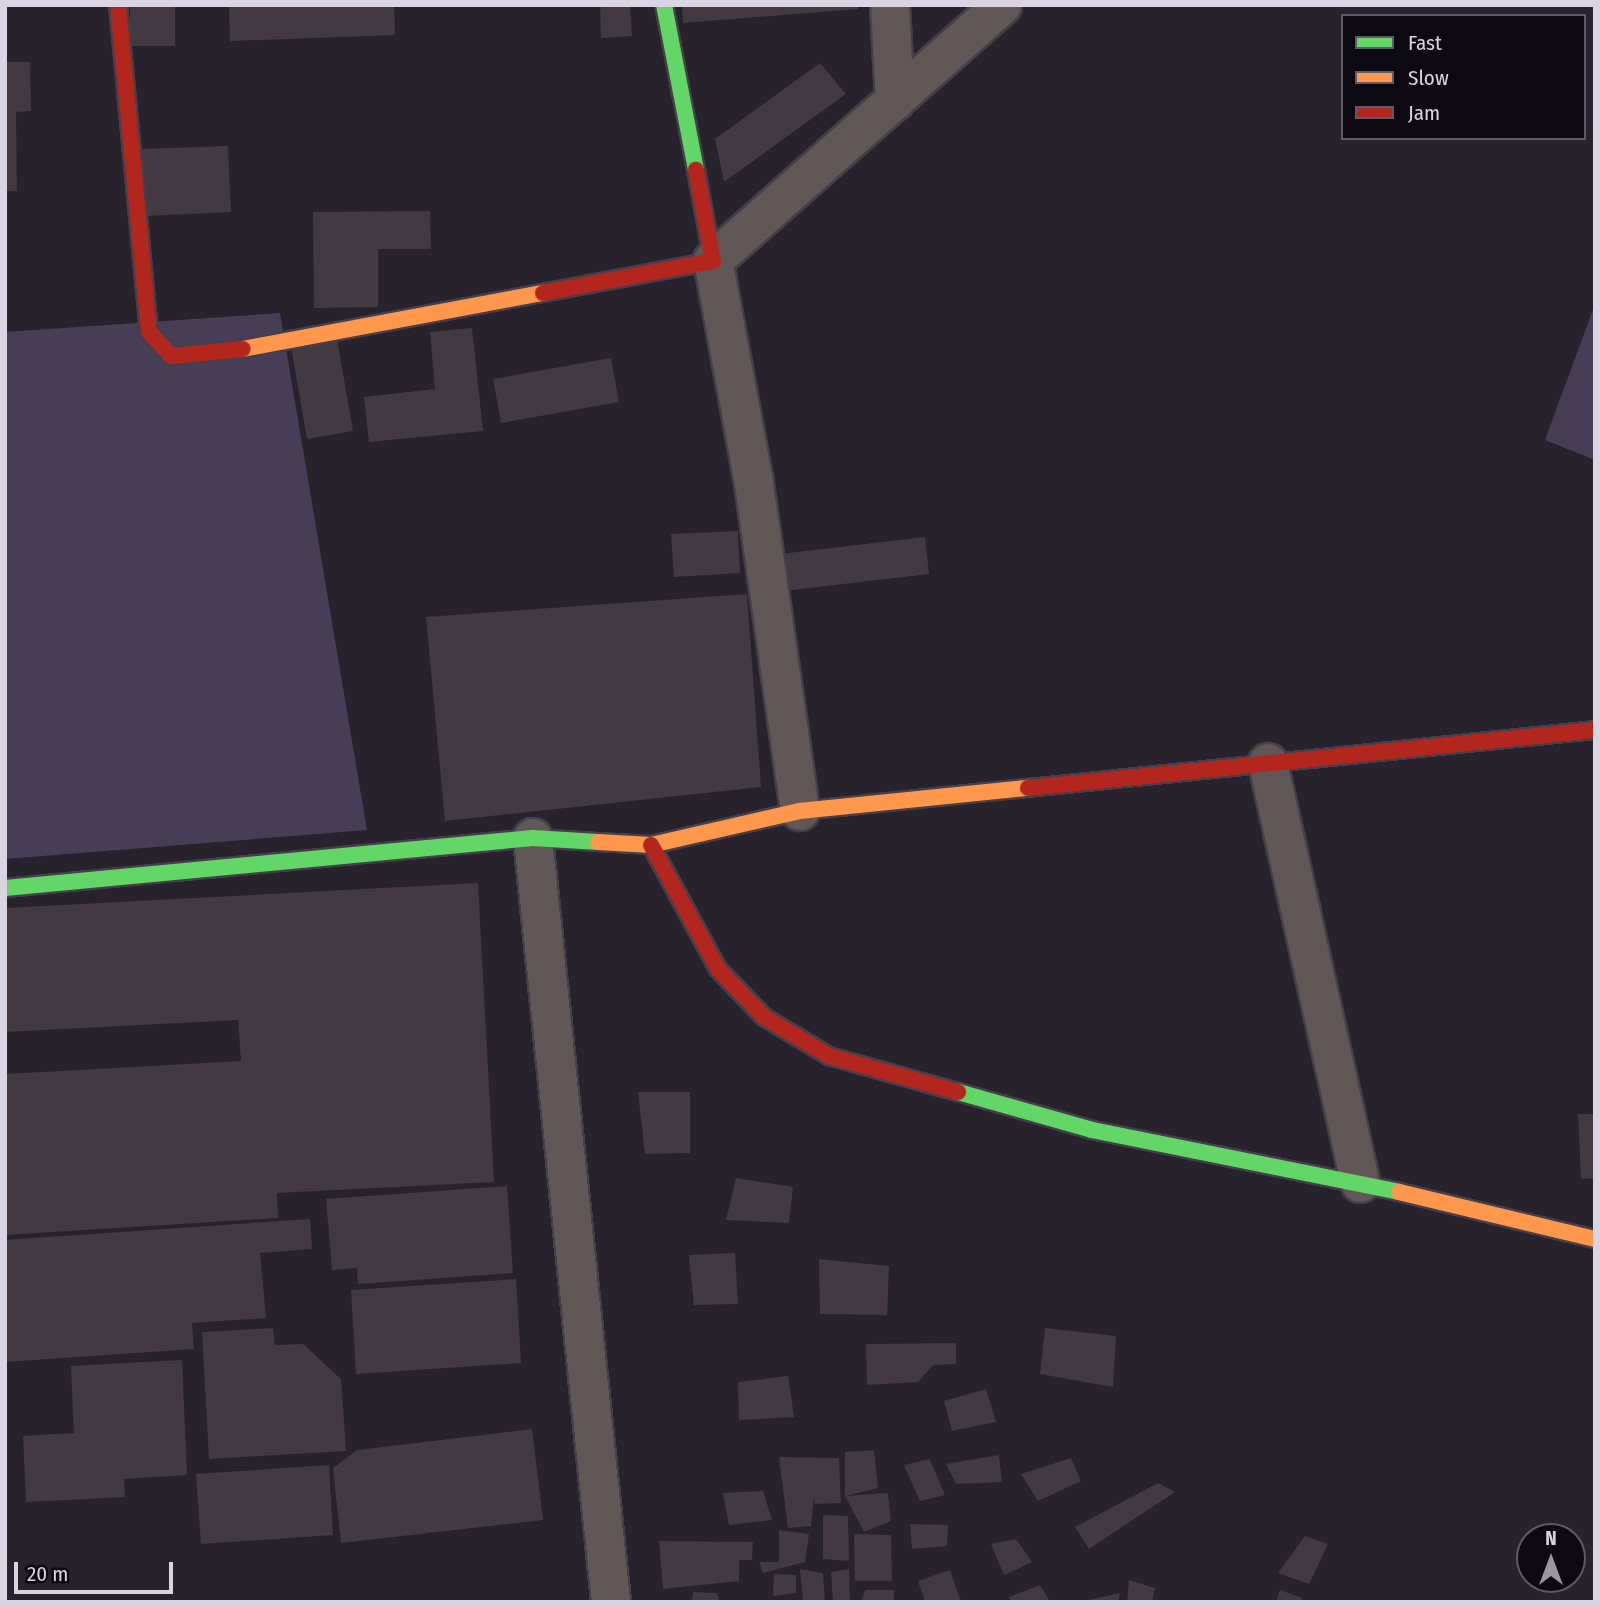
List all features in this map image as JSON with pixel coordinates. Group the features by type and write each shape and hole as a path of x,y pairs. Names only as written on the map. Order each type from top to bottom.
{"street":[{"path":"118,5 149,332 171,356 203,356 713,261 1002,5"},
{"path":"664,5 753,478 800,811"},
{"path":"890,5 895,102"},
{"path":"5,888 533,838 651,845 800,811 1595,730"},
{"path":"1268,763 1360,1183"},
{"path":"533,838 611,1602"},
{"path":"651,845 718,969 764,1017 829,1056 1092,1130 1360,1183 1595,1240"}],"shaded area":[{"path":"1595,304 1595,460 1545,440"},
{"path":"280,313 367,830 5,859 5,332"}],"building":[{"path":"130,5 175,5 175,46 130,46"},
{"path":"229,5 394,5 395,35 230,41"},
{"path":"600,5 630,5 632,36 601,38"},
{"path":"682,5 858,5 858,9 683,23"},
{"path":"5,62 30,62 31,111 16,112 17,191 5,191"},
{"path":"820,63 846,94 724,182 715,139"},
{"path":"228,146 231,212 145,216 142,149"},
{"path":"430,211 431,249 378,249 378,307 314,308 313,212"},
{"path":"472,328 483,431 369,442 364,397 435,389 430,332"},
{"path":"337,339 353,431 307,439 291,347"},
{"path":"611,358 619,402 501,423 493,379"},
{"path":"738,531 740,573 674,577 671,534"},
{"path":"925,537 929,574 784,591 780,554"},
{"path":"747,594 761,787 445,821 426,617"},
{"path":"478,883 494,1182 277,1193 278,1218 5,1235 5,1074 241,1061 238,1020 5,1032 5,908"},
{"path":"638,1092 690,1092 690,1153 645,1154"},
{"path":"1578,1114 1595,1114 1595,1178 1581,1179"},
{"path":"736,1178 793,1187 789,1223 726,1220"},
{"path":"507,1186 513,1273 358,1284 357,1268 332,1270 326,1199"},
{"path":"310,1219 312,1249 260,1253 266,1318 192,1323 194,1349 5,1362 5,1240"},
{"path":"735,1253 738,1304 694,1305 689,1255"},
{"path":"819,1259 889,1266 887,1315 820,1314"},
{"path":"516,1279 521,1363 356,1374 351,1290"},
{"path":"273,1328 275,1345 303,1344 341,1379 346,1451 209,1459 202,1332"},
{"path":"1045,1328 1116,1336 1113,1387 1040,1374"},
{"path":"956,1343 956,1364 933,1365 918,1382 867,1385 866,1344"},
{"path":"182,1360 187,1475 124,1479 125,1497 26,1502 23,1436 74,1433 71,1366"},
{"path":"788,1376 794,1417 739,1420 738,1382"},
{"path":"986,1389 996,1422 952,1431 944,1401"},
{"path":"532,1429 543,1520 341,1543 333,1468 357,1450"},
{"path":"874,1450 878,1488 845,1496 845,1452"},
{"path":"999,1455 1002,1482 956,1484 946,1464"},
{"path":"779,1457 839,1458 841,1503 815,1504 814,1496 811,1526 788,1528"},
{"path":"1071,1458 1081,1481 1038,1501 1021,1474"},
{"path":"930,1459 945,1495 920,1501 904,1465"},
{"path":"329,1465 333,1535 201,1544 196,1474"},
{"path":"1158,1483 1175,1492 1089,1549 1075,1527"},
{"path":"763,1491 772,1520 729,1525 723,1493"},
{"path":"888,1493 891,1521 864,1532 845,1496"},
{"path":"823,1515 848,1516 849,1561 823,1559"},
{"path":"910,1524 948,1525 947,1546 912,1549"},
{"path":"779,1530 809,1534 805,1562 763,1573 759,1562 779,1562"},
{"path":"854,1534 891,1535 892,1581 855,1581"},
{"path":"1305,1536 1328,1544 1309,1584 1278,1573"},
{"path":"1016,1539 1032,1562 1004,1575 991,1544"},
{"path":"659,1541 753,1542 752,1560 739,1560 739,1581 663,1589"},
{"path":"800,1569 823,1573 825,1602 803,1602"},
{"path":"849,1569 850,1602 833,1602 831,1572"},
{"path":"950,1570 961,1602 925,1602 918,1581"},
{"path":"774,1574 796,1575 796,1593 773,1596"},
{"path":"1129,1580 1155,1588 1152,1602 1127,1602"},
{"path":"1040,1585 1050,1602 1011,1602 1009,1597"},
{"path":"865,1590 894,1590 894,1602 861,1602"},
{"path":"1280,1590 1302,1598 1301,1602 1276,1602"},
{"path":"693,1592 717,1593 719,1602 692,1602"},
{"path":"1120,1593 1118,1602 1084,1601"}],"traffic: fast":[{"path":"664,5 696,170"},
{"path":"5,888 533,838 598,842"},
{"path":"958,1092 1092,1130 1399,1192"}],"traffic: slow":[{"path":"243,349 543,293"},
{"path":"598,842 651,845 800,811 1028,788"},
{"path":"1399,1192 1595,1239"}],"traffic: jam":[{"path":"118,5 149,332 171,356 243,349"},
{"path":"543,293 713,261 696,170"},
{"path":"1028,788 1595,730"},
{"path":"651,845 718,969 764,1017 829,1056 958,1092"}]}
